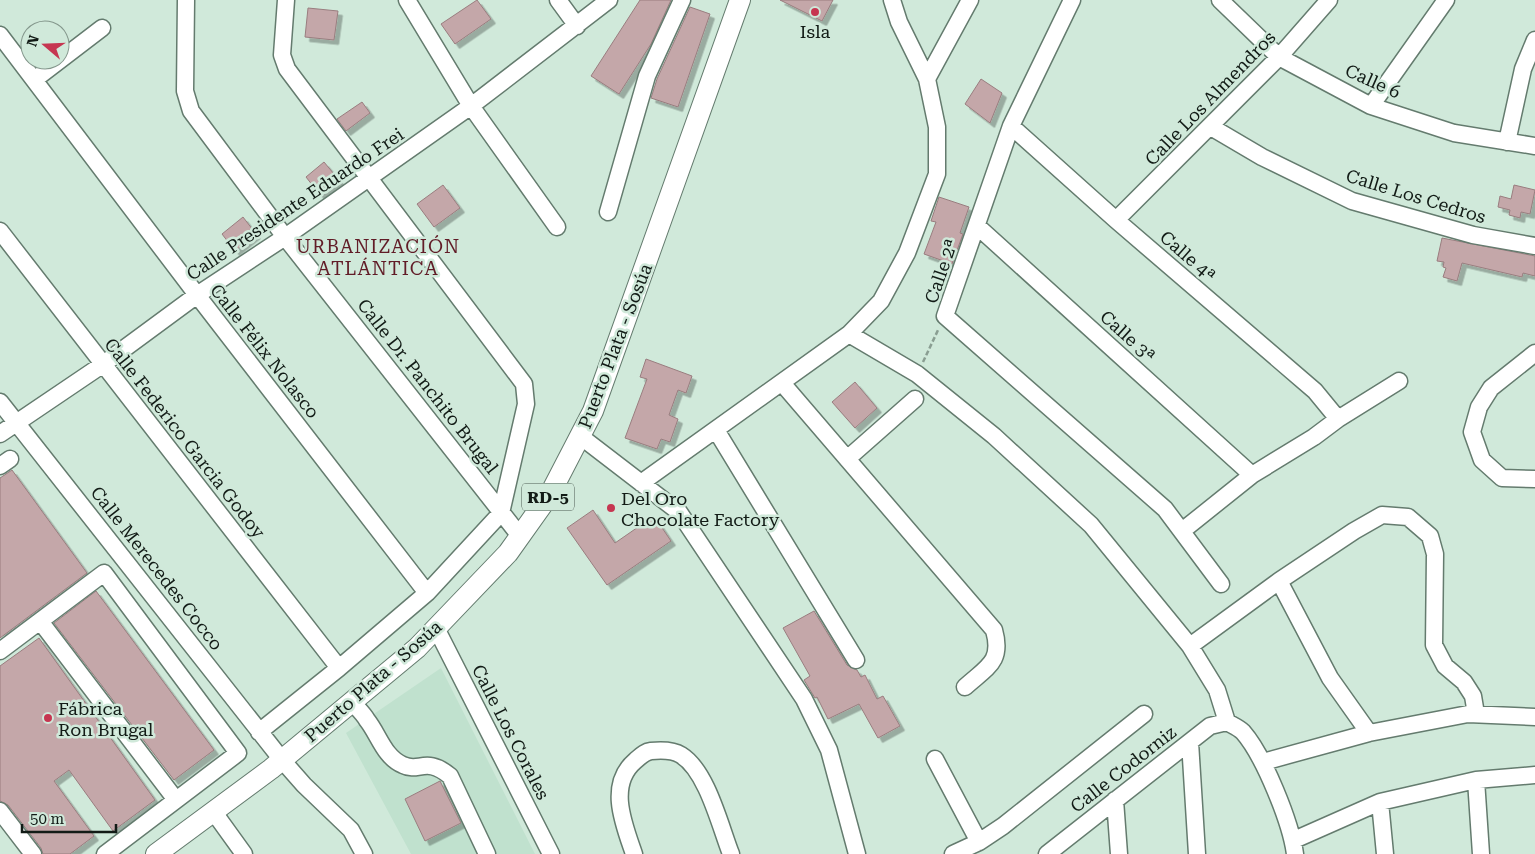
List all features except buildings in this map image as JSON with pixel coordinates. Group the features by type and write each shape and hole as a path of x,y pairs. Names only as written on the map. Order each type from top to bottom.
{"main road":[{"name":"Puerto Plata - Sosúa","path":"156,854 282,760 417,648 508,553 550,494 593,411 740,0"}],"street":[{"name":"Calle Dr. Panchito Brugal","path":"186,0 185,91 191,111 285,237 520,536"},
{"path":"260,732 427,593 502,512 526,404 524,384 287,69 282,55 286,0"},
{"path":"407,0 472,106 557,227"},
{"path":"558,0 577,26"},
{"name":"Calle Presidente Eduardo Frei","path":"0,434 102,365 197,296 472,106 609,0"},
{"path":"608,212 647,76 682,0"},
{"path":"640,483 849,334 881,301 907,253 937,174 937,127 928,79 899,22 892,0"},
{"path":"928,79 970,0"},
{"name":"Calle 2ª","path":"1072,0 1011,126 944,316 1165,509 1221,584"},
{"name":"Calle 6","path":"1220,0 1279,57 1371,106 1454,133 1535,146"},
{"name":"Calle Los Almendros","path":"1116,220 1279,57 1329,0"},
{"path":"1371,106 1446,0"},
{"path":"34,80 102,28"},
{"name":"Calle Félix Nolasco","path":"0,35 197,296 427,593"},
{"path":"1507,142 1523,69 1534,43"},
{"name":"Calle 4ª","path":"1011,126 1116,220 1315,392 1338,418"},
{"name":"Calle Los Cedros","path":"1211,127 1262,157 1352,201 1473,235 1535,246"},
{"name":"Calle 3ª","path":"977,226 1252,475"},
{"name":"Calle Federico Garcia Godoy","path":"0,231 102,365 339,668"},
{"path":"849,334 917,374 994,436 1092,525 1190,646 1217,690 1227,722 1242,731 1263,762 1294,847 1380,802 1476,780 1535,775"},
{"path":"1535,353 1491,388 1479,407 1472,432 1482,460 1502,478 1535,479"},
{"path":"1182,531 1252,475 1314,437 1338,418 1399,381"},
{"path":"782,383 994,630 999,646 993,661 965,687"},
{"path":"847,459 915,399"},
{"name":"Calle Merecedes Cocco","path":"0,402 282,760 304,785 351,830 364,854"},
{"path":"716,430 856,660"},
{"path":"580,436 679,512 804,699 829,750 856,854"},
{"path":"1190,646 1279,581 1354,531 1382,515 1408,516 1430,536 1435,554 1434,645 1445,666 1464,682 1473,696 1476,714"},
{"path":"0,651 104,574 238,753 105,854"},
{"path":"1279,581 1330,678 1369,733"},
{"path":"40,621 176,800"},
{"name":"Calle Los Corales","path":"436,628 551,854"},
{"path":"352,702 368,720 390,757 405,766 428,764 440,768 450,776 488,854"},
{"path":"953,854 979,842 1003,826 1144,714"},
{"path":"1263,762 1369,733 1476,714 1535,717"},
{"name":"Calle Codorniz","path":"1046,854 1210,726 1227,722"},
{"path":"1190,742 1197,854"},
{"path":"634,854 620,805 621,785 629,766 645,752 663,750 681,755 694,768 705,786 731,854"},
{"path":"935,759 979,842"},
{"path":"1476,780 1480,854"},
{"path":"1115,800 1119,854"},
{"path":"1380,802 1386,854"},
{"path":"0,811 33,854"},
{"path":"213,812 244,854"}],"path":[{"path":"917,374 944,316"}],"shaded area":[{"path":"441,668 535,854 411,854 346,733"}],"place":[{"name":"Isla","path":"815,12"},
{"name":"Del Oro Chocolate Factory","path":"611,508"},
{"name":"Fábrica Ron Brugal","path":"48,718"}],"district":[{"name":"URBANIZACIÓN ATLÁNTICA","path":"378,257"}]}
